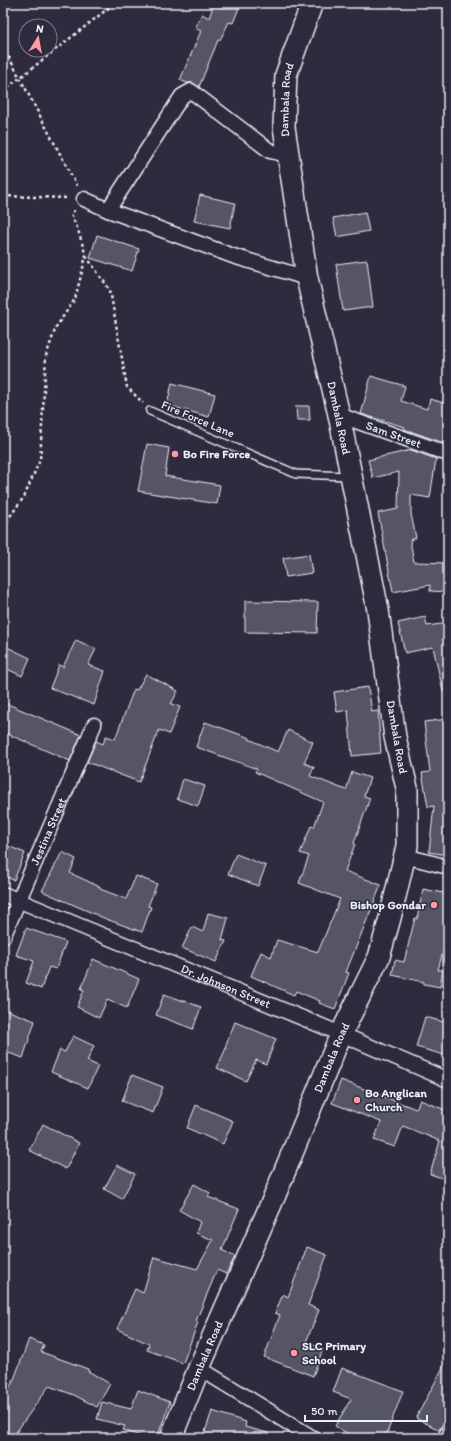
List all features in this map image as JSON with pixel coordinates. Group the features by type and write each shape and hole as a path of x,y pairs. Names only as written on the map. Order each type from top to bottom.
{"street":[{"name":"Dambala Road","path":"171,1438 275,1195 341,1034 379,957 407,846 407,788 394,736 378,610 339,415 307,278 284,127 286,75 312,3"},
{"path":"108,210 182,96 192,91 270,151 288,155"},
{"path":"84,199 108,210 233,256 307,278"},
{"name":"Sam Street","path":"339,415 448,454"},
{"name":"Jestina Street","path":"3,937 94,726"},
{"path":"405,856 448,867"},
{"name":"Dr. Johnson Street","path":"3,894 448,1080"},
{"path":"200,1368 313,1438"},
{"path":"445,1438 448,1432"}],"lane":[{"name":"Fire Force Lane","path":"150,411 296,474 351,476"}],"path":[{"path":"3,90 115,3"},
{"path":"3,46 84,199"},
{"path":"3,196 84,199"},
{"path":"84,199 71,214 78,230 86,256 110,290 127,387 150,411"},
{"path":"3,526 24,497 40,460 46,356 56,327 75,299 86,256"}],"building":[{"path":"214,3 241,3 233,23 229,22 220,40 218,40 199,87 192,83 187,83 180,80 201,31 195,28 202,14 209,18"},
{"path":"200,195 235,203 230,228 194,221"},
{"path":"365,212 369,231 337,237 333,218"},
{"path":"97,235 139,249 132,271 90,258"},
{"path":"367,260 373,307 343,311 336,264"},
{"path":"371,376 405,386 401,401 427,409 430,399 448,404 447,444 404,429 405,427 361,414"},
{"path":"172,383 215,394 209,417 167,405"},
{"path":"296,406 309,406 310,420 297,420"},
{"path":"147,444 169,448 165,476 220,485 217,504 138,491"},
{"path":"411,450 436,459 430,498 411,495 411,514 416,538 410,540 414,562 448,563 448,592 430,591 430,585 393,592 378,513 398,509 399,472 373,478 368,460"},
{"path":"309,554 312,573 286,577 283,558"},
{"path":"245,601 318,602 317,633 245,632"},
{"path":"425,617 427,626 448,623 448,691 443,691 433,647 405,653 398,623"},
{"path":"76,640 96,649 88,665 105,671 94,705 50,688 59,665 63,667"},
{"path":"3,645 30,658 22,676 3,667"},
{"path":"146,674 178,691 171,704 180,707 169,734 159,730 139,782 87,762 96,741 103,744 106,736 115,739 134,689 137,690"},
{"path":"368,687 372,712 378,711 381,753 352,756 348,710 337,712 334,692"},
{"path":"3,702 81,735 70,761 3,732"},
{"path":"448,719 448,855 429,852 434,806 428,807 422,773 430,772 424,722"},
{"path":"205,722 250,738 249,739 278,752 288,730 313,742 304,763 314,767 310,776 346,790 352,772 370,778 364,796 370,798 345,871 381,885 346,972 349,973 335,1009 319,1003 320,1001 296,991 294,995 251,976 261,952 271,957 277,940 318,952 340,899 299,883 309,856 300,853 311,826 314,827 323,802 255,772 257,769 196,747"},
{"path":"183,779 205,786 198,806 177,799"},
{"path":"3,844 25,853 14,880 3,876"},
{"path":"62,852 76,859 70,873 100,887 100,889 126,899 136,876 157,884 148,906 151,907 142,932 106,919 42,891"},
{"path":"236,854 266,866 258,886 228,874"},
{"path":"423,889 448,894 448,932 438,970 443,970 440,987 392,975 395,960 404,962 415,918 417,919"},
{"path":"208,913 228,918 222,940 226,941 216,962 182,948 192,927 203,932"},
{"path":"26,928 66,942 56,969 49,967 41,989 26,983 34,961 16,955"},
{"path":"93,959 139,979 127,1008 107,1000 99,1018 77,1007 84,990 81,989"},
{"path":"164,994 201,1007 193,1029 156,1015"},
{"path":"6,1010 35,1021 23,1058 3,1051 3,1017"},
{"path":"425,1017 448,1023 448,1056 416,1047"},
{"path":"235,1022 276,1039 266,1064 256,1060 246,1081 217,1068"},
{"path":"73,1036 94,1046 87,1061 98,1066 88,1088 51,1072 60,1050 65,1052"},
{"path":"132,1075 163,1087 153,1113 122,1101"},
{"path":"341,1080 416,1109 420,1100 448,1111 448,1180 430,1174 440,1141 403,1126 395,1147 374,1140 381,1122 332,1103"},
{"path":"196,1105 233,1121 223,1144 187,1128"},
{"path":"43,1124 79,1143 66,1169 29,1150"},
{"path":"117,1165 135,1174 122,1199 104,1189"},
{"path":"194,1184 210,1193 208,1197 239,1209 222,1250 235,1257 226,1274 217,1270 196,1321 198,1322 183,1363 147,1350 149,1344 117,1329 135,1289 143,1293 154,1257 197,1269 213,1240 196,1233 200,1222 179,1210"},
{"path":"307,1247 327,1255 308,1305 319,1310 306,1342 323,1349 313,1376 264,1357 280,1315 275,1313 283,1294 288,1297"},
{"path":"29,1339 44,1345 41,1352 88,1369 88,1371 110,1384 97,1407 74,1395 49,1386 12,1438 3,1438 3,1397 13,1382"},
{"path":"448,1358 448,1416 439,1430 416,1418"},
{"path":"342,1368 403,1391 385,1438 355,1438 335,1426 351,1399 333,1392"},
{"path":"138,1390 170,1402 157,1438 146,1438 123,1430 125,1426 97,1419 102,1402 131,1409"},
{"path":"212,1411 246,1422 245,1427 268,1433 268,1438 203,1438"}],"place":[{"name":"Bo Fire Force","path":"175,454"},
{"name":"Bishop Gondar","path":"434,905"},
{"name":"Bo Anglican Church","path":"357,1100"},
{"name":"SLC Primary School","path":"294,1353"}]}
